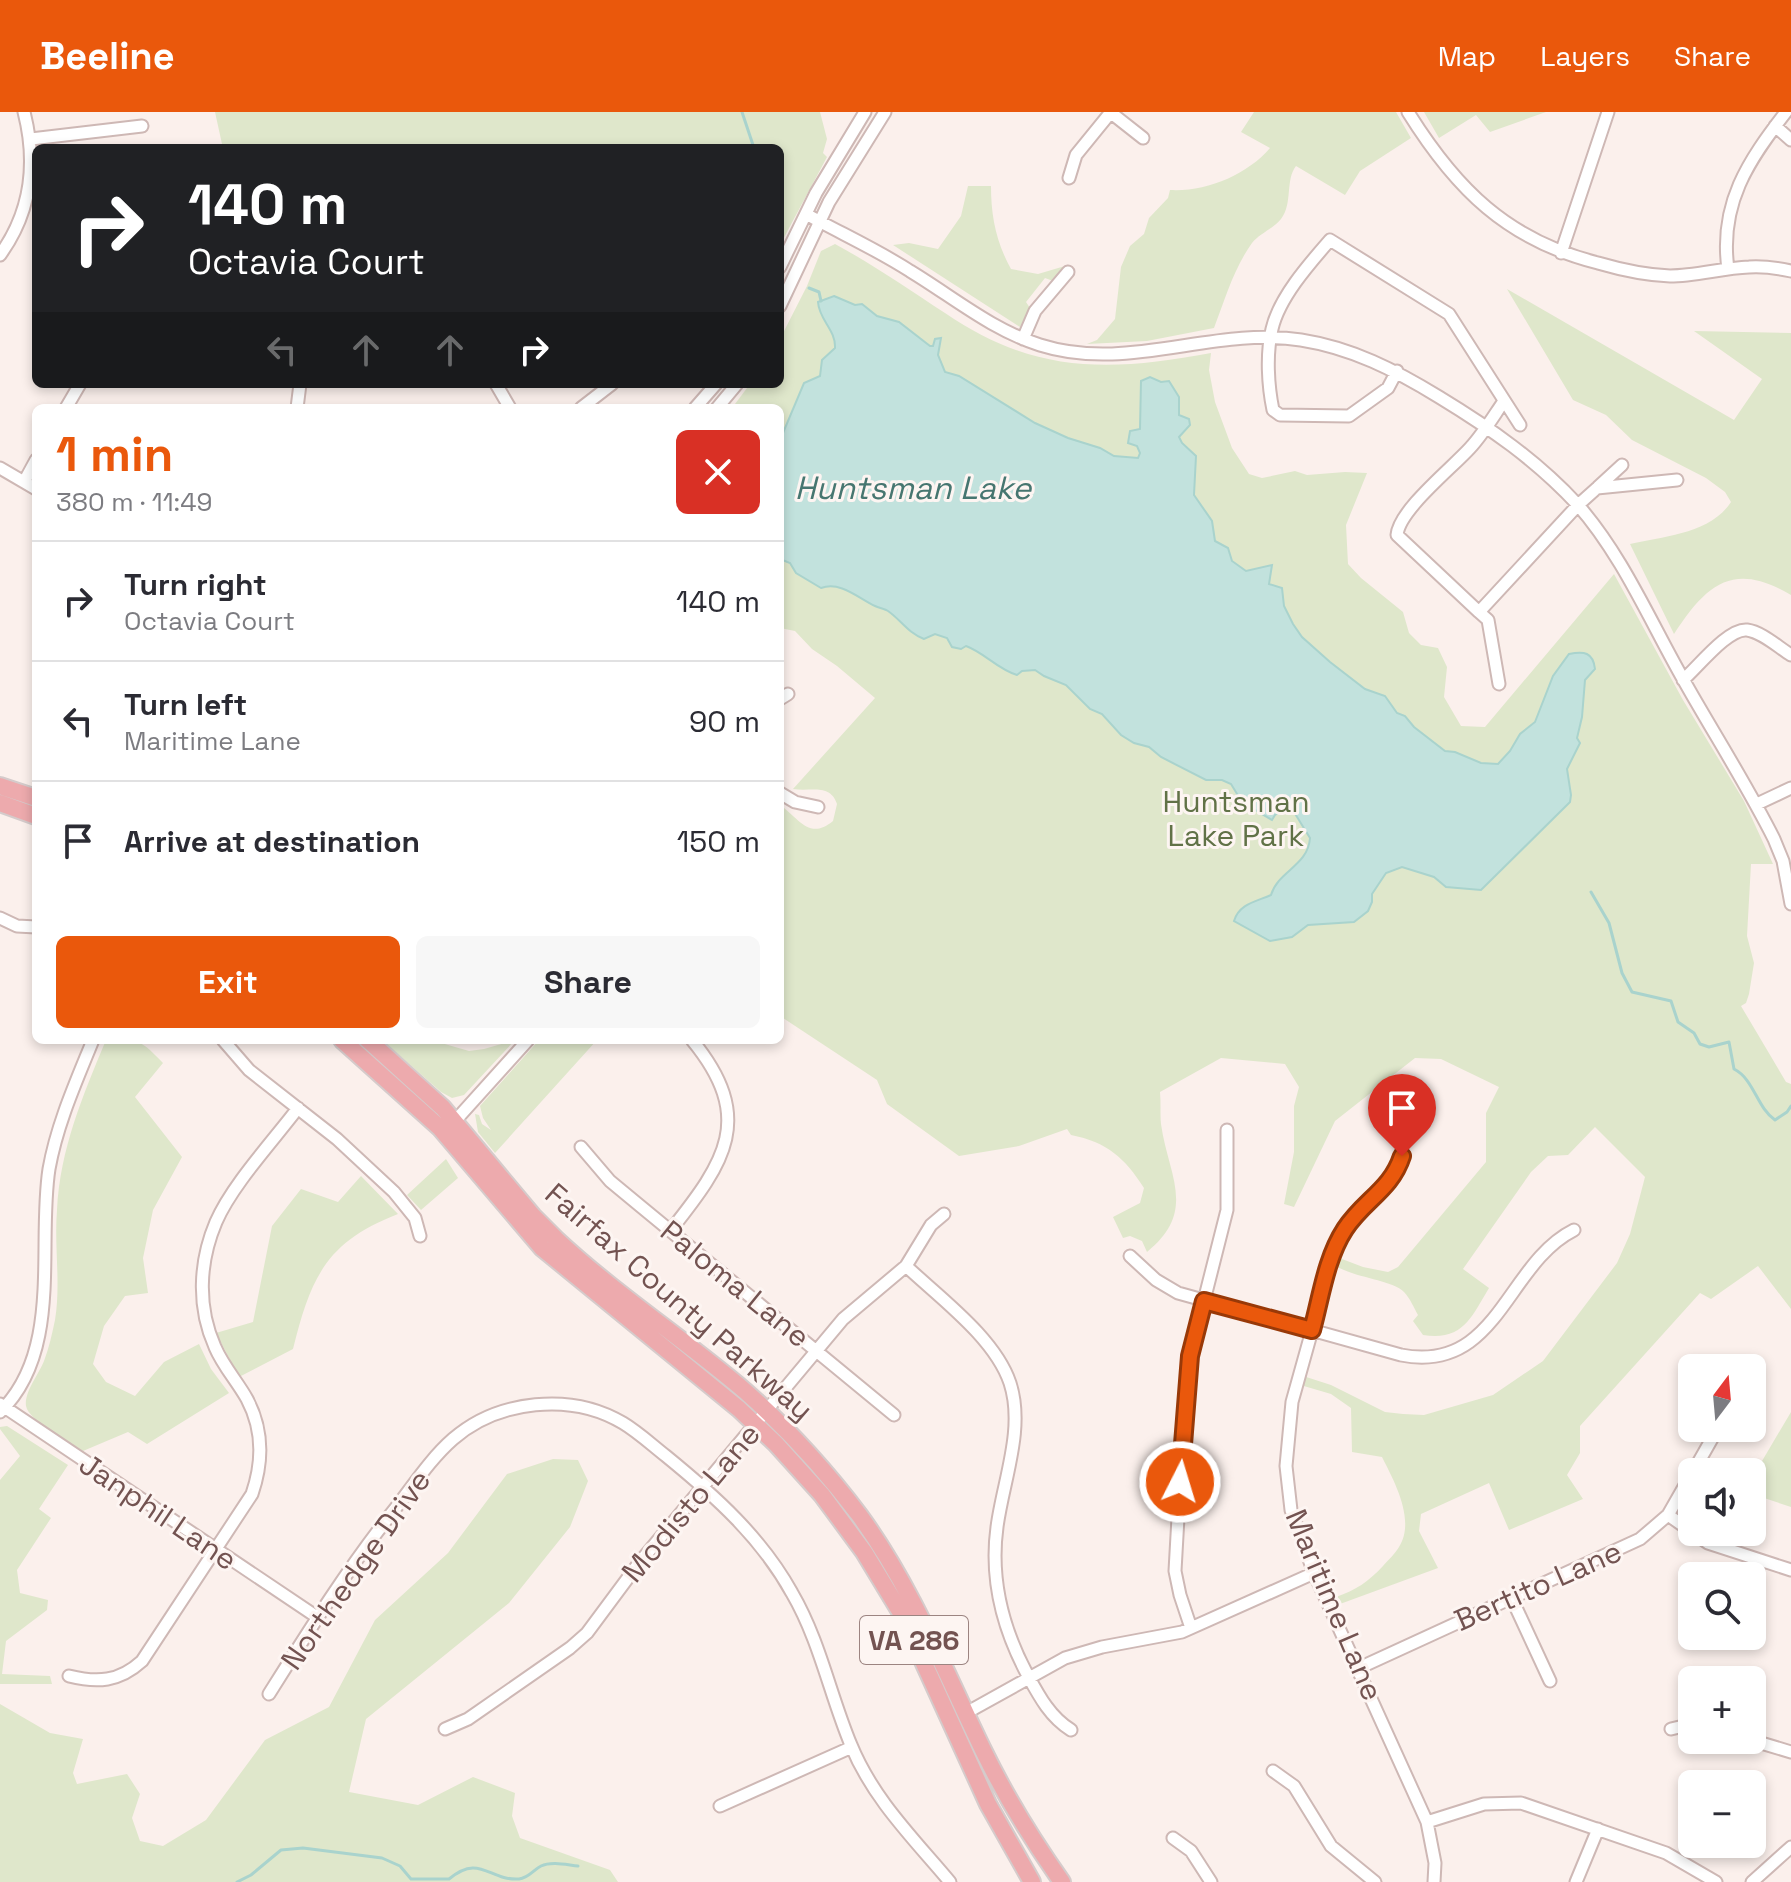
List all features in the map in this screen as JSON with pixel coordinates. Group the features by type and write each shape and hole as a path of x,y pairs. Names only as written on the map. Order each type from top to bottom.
{"highway":[{"path":"0,786 32,797"},
{"path":"0,803 32,815"},
{"name":"Fairfax County Parkway","path":"346,1044 440,1128 518,1223 553,1258 761,1418 824,1471 874,1537 912,1599 998,1779 1062,1882"},
{"name":"Fairfax County Parkway","path":"372,1044 455,1121 522,1203 556,1239 721,1371 761,1418 852,1534 878,1573 912,1634 988,1804 1032,1882"}],"street":[{"path":"0,255 18,224 29,191 31,139 24,112"},
{"path":"784,259 832,165 865,112"},
{"path":"784,297 819,221 847,170 885,112"},
{"path":"1069,178 1076,155 1110,112 1143,138"},
{"path":"1408,112 1442,163 1476,200 1518,231 1561,253 1648,274 1673,276 1749,266 1791,271"},
{"path":"1561,253 1608,112"},
{"path":"1728,269 1725,239 1735,194 1756,150 1786,112"},
{"path":"31,139 142,126"},
{"path":"1775,126 1791,140"},
{"path":"806,214 881,253 991,324 1056,350 1111,355 1146,353 1219,339 1272,336 1338,347 1397,371 1486,426 1530,458 1578,505 1623,570 1683,680 1757,804 1783,861 1791,904"},
{"path":"1397,371 1388,388 1349,416 1280,415 1273,410 1269,392 1272,328 1306,268 1330,240 1449,314 1520,425"},
{"path":"1023,339 1035,311 1068,272"},
{"path":"586,404 607,388"},
{"path":"698,404 712,388"},
{"path":"720,404 734,388"},
{"path":"1499,684 1488,620 1397,535 1397,527 1419,498 1473,446 1504,401"},
{"path":"1479,612 1578,505 1622,465"},
{"path":"24,482 32,467"},
{"path":"0,468 32,487"},
{"path":"1597,488 1677,480"},
{"path":"1683,680 1732,632 1745,630 1756,634 1791,655"},
{"path":"1757,804 1791,788"},
{"path":"784,795 795,802 818,807"},
{"path":"0,918 17,926 32,927"},
{"path":"2,1408 26,1371 39,1331 50,1165 64,1113 91,1044"},
{"path":"226,1044 249,1070 362,1160 415,1218 420,1236"},
{"path":"455,1121 524,1044"},
{"path":"671,1230 714,1173 727,1132 725,1101 720,1084 713,1068 695,1044"},
{"path":"69,1676 101,1681 113,1679 137,1666 217,1551 252,1494 258,1476 260,1447 255,1418 209,1333 203,1302 205,1258 223,1208 298,1108"},
{"path":"1191,1628 1177,1584 1175,1557 1190,1356 1227,1210 1227,1130"},
{"name":"Paloma Lane","path":"581,1147 610,1181 894,1415"},
{"name":"Maritime Lane","path":"1402,1156 1393,1178 1355,1217 1339,1239 1292,1402 1286,1466 1291,1510 1314,1573 1427,1822 1435,1863 1434,1882"},
{"name":"Modisto Lane","path":"445,1729 468,1719 578,1641 816,1351 853,1309 906,1266 931,1225 944,1214"},
{"path":"1130,1256 1164,1286 1204,1301 1410,1356 1431,1357 1452,1352 1481,1333 1549,1246 1574,1230"},
{"path":"906,1266 987,1344 1001,1364 1010,1385 1015,1425 997,1527 995,1566 1005,1624 1029,1678 1053,1717 1071,1730"},
{"name":"Northedge Drive","path":"269,1694 350,1566 443,1449 460,1434 495,1414 519,1406 565,1405 599,1412 635,1432 704,1488 751,1534 793,1595 810,1628 852,1747 889,1811 950,1882"},
{"name":"Janphil Lane","path":"2,1408 317,1617"},
{"name":"Bertito Lane","path":"1359,1668 1629,1545 1668,1515 1678,1497"},
{"path":"1668,1515 1708,1543 1791,1570"},
{"path":"966,1713 1076,1653 1169,1636 1314,1573"},
{"path":"1512,1599 1550,1681"},
{"path":"1671,1729 1678,1727"},
{"path":"1766,1744 1791,1752"},
{"path":"720,1806 852,1747"},
{"path":"1273,1771 1294,1786 1331,1846 1375,1882"},
{"path":"1427,1822 1484,1804 1509,1801 1533,1806 1666,1853 1716,1882"},
{"path":"1576,1882 1598,1829"},
{"path":"1173,1838 1191,1851 1211,1882"},
{"path":"1752,1882 1791,1847"}],"green space":[{"path":"215,112 820,112 827,139 823,153 827,157 784,238 784,144 222,144"},
{"path":"1254,112 1396,112 1411,138 1360,171 1345,195 1296,166 1285,213 1255,240 1246,253 1230,284 1214,328 1147,341 1087,344 1097,340 1115,319 1121,267 1130,246 1144,234 1149,218 1168,198 1170,190 1198,188 1225,180 1250,166 1270,148 1241,132"},
{"path":"1424,112 1546,112 1490,132 1476,115 1439,138"},
{"path":"968,186 991,186 995,229 1011,269 1038,274 1065,266 1053,281 1045,278 1026,302 1030,308 1020,327 893,245 909,243 938,249 961,216"},
{"name":"Huntsman Lake Park","path":"835,244 978,333 1010,348 1041,357 1105,365 1211,353 1209,370 1215,402 1232,448 1249,474 1262,478 1295,471 1307,475 1367,473 1346,525 1348,564 1403,612 1409,633 1421,645 1438,648 1447,667 1444,697 1461,726 1485,727 1614,574 1683,700 1744,801 1773,864 1751,864 1747,936 1754,963 1749,994 1746,1003 1741,1006 1786,1082 1791,1084 1791,1309 1758,1266 1711,1299 1700,1293 1580,1426 1580,1453 1567,1475 1583,1499 1509,1530 1489,1483 1421,1514 1419,1531 1438,1568 1340,1604 1336,1597 1367,1581 1397,1550 1404,1536 1404,1513 1382,1457 1352,1452 1351,1408 1331,1394 1297,1384 1300,1375 1331,1385 1385,1412 1424,1415 1493,1395 1543,1361 1617,1263 1630,1234 1645,1177 1595,1127 1568,1155 1548,1156 1531,1172 1463,1269 1489,1288 1471,1318 1457,1331 1437,1336 1423,1335 1413,1321 1418,1315 1404,1292 1331,1263 1335,1248 1342,1259 1363,1267 1388,1272 1398,1267 1486,1162 1486,1113 1499,1087 1441,1059 1415,1058 1335,1121 1294,1207 1284,1204 1294,1152 1294,1106 1299,1087 1285,1064 1221,1058 1160,1092 1161,1124 1176,1192 1176,1207 1163,1237 1147,1252 1142,1241 1130,1236 1123,1238 1113,1217 1140,1203 1144,1188 1130,1168 1105,1147 1071,1135 1067,1129 1019,1146 959,1156 887,1104 877,1080 784,1019 784,808 811,828 825,827 833,821 837,804 830,793 793,789 875,698 812,649 795,631 784,629 784,404 735,404 747,388 784,388 784,331 821,251"},
{"path":"1507,289 1734,420 1762,379 1694,331 1791,333 1791,595 1753,580 1738,579 1724,583 1710,590 1698,602 1674,634 1630,544 1699,527 1722,513 1731,502 1725,492 1706,478 1632,440 1606,415 1573,400"},
{"path":"104,1044 142,1044 163,1063 135,1097 182,1157 153,1210 143,1258 148,1293 125,1296 104,1326 93,1364 106,1382 135,1396 164,1362 199,1344 211,1369 229,1393 147,1444 128,1432 83,1451 34,1418 26,1406 29,1389 46,1356 55,1320 59,1187 81,1102"},
{"path":"387,1044 445,1044 469,1051 511,1044 464,1095 452,1098"},
{"path":"535,1044 593,1044 495,1153 478,1132 475,1114 491,1130 480,1106"},
{"path":"446,1159 458,1178 421,1210 407,1195"},
{"path":"361,1176 398,1214 354,1237 325,1265 307,1301 293,1349 239,1377 216,1333 253,1322 272,1226 301,1189 338,1202"},
{"path":"1791,1412 1791,1507 1766,1499 1764,1458"},
{"path":"7,1426 68,1465 39,1509 51,1518 17,1570 20,1593 48,1600 47,1610 6,1641 2,1674 50,1676 52,1684 0,1684 0,1480 20,1456 0,1429"},
{"path":"553,1459 578,1460 588,1481 570,1527 509,1603 366,1719 349,1792 418,1805 473,1777 515,1793 512,1816 520,1838 610,1870 618,1882 0,1882 0,1704 50,1733 83,1739 73,1773 77,1784 127,1774 140,1794 132,1818 140,1841 163,1846 206,1820 265,1740 329,1707 375,1620 448,1553 507,1474"}],"water":[{"name":"Huntsman Lake","path":"834,296 855,305 862,304 877,316 899,322 930,346 933,346 935,339 941,338 938,355 945,372 959,376 1035,423 1114,456 1138,458 1140,453 1137,446 1128,443 1130,431 1140,429 1141,381 1150,377 1161,382 1169,381 1179,397 1179,415 1189,419 1190,425 1179,437 1196,456 1194,495 1212,521 1215,541 1228,548 1232,561 1246,571 1272,565 1269,584 1282,588 1284,606 1302,637 1365,689 1385,696 1397,713 1405,716 1445,751 1481,763 1498,764 1520,734 1535,722 1553,676 1569,654 1590,656 1595,669 1585,680 1577,738 1580,743 1567,769 1570,802 1481,890 1446,887 1434,877 1402,867 1386,873 1372,894 1368,911 1354,922 1308,925 1292,937 1270,941 1234,921 1244,907 1271,895 1308,848 1310,838 1294,812 1285,809 1272,820 1242,802 1231,784 1222,780 1206,780 1161,757 1149,747 1121,735 1102,714 1090,709 1066,685 1035,670 1022,671 1017,675 973,649 952,647 947,638 935,634 924,639 887,610 849,591 828,586 821,588 796,573 790,563 784,561 784,430 804,383 820,376 822,360 835,348 818,302"}],"waterway":[{"path":"742,112 753,144"},
{"path":"809,288 819,292 821,301"},
{"path":"1591,892 1609,923 1622,973 1632,992 1671,1001 1678,1022 1694,1033 1700,1044 1709,1047 1729,1042 1734,1069 1746,1080 1775,1120 1791,1106"},
{"path":"237,1882 251,1875 281,1850 303,1848 382,1858 400,1866 411,1879 449,1879 469,1868 519,1879 545,1865 578,1866"}],"route":[{"path":"1180,1482 1190,1356 1204,1301 1312,1330 1339,1239 1346,1227 1397,1173 1402,1156"}]}
